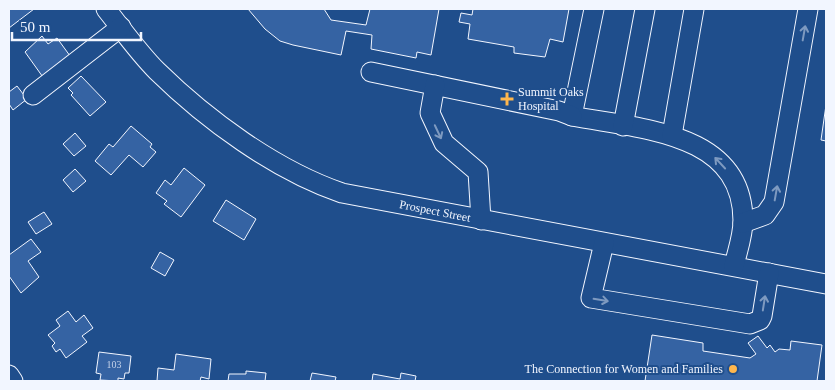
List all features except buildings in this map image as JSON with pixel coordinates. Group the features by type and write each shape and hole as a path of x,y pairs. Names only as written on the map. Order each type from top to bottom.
{"street":[{"name":"Prospect Street","path":"106,9 155,69 178,90 246,143 285,169 313,183 342,193 826,284"},
{"path":"572,116 594,9"},
{"path":"623,126 645,9"},
{"path":"672,135 694,9"},
{"path":"743,223 764,215 774,202 808,9"},
{"path":"33,94 121,27"},
{"path":"371,72 559,111 572,116 672,135 710,153 727,170 740,195 743,223 734,266"},
{"path":"435,85 430,113 444,143 478,172 481,220"},
{"path":"604,243 591,298 750,324 760,320 762,316 769,273"},
{"path":"9,376 13,381"}],"place":[{"name":"Summit Oaks Hospital","path":"507,99"},
{"name":"The Connection for Women and Families","path":"733,369"}]}
